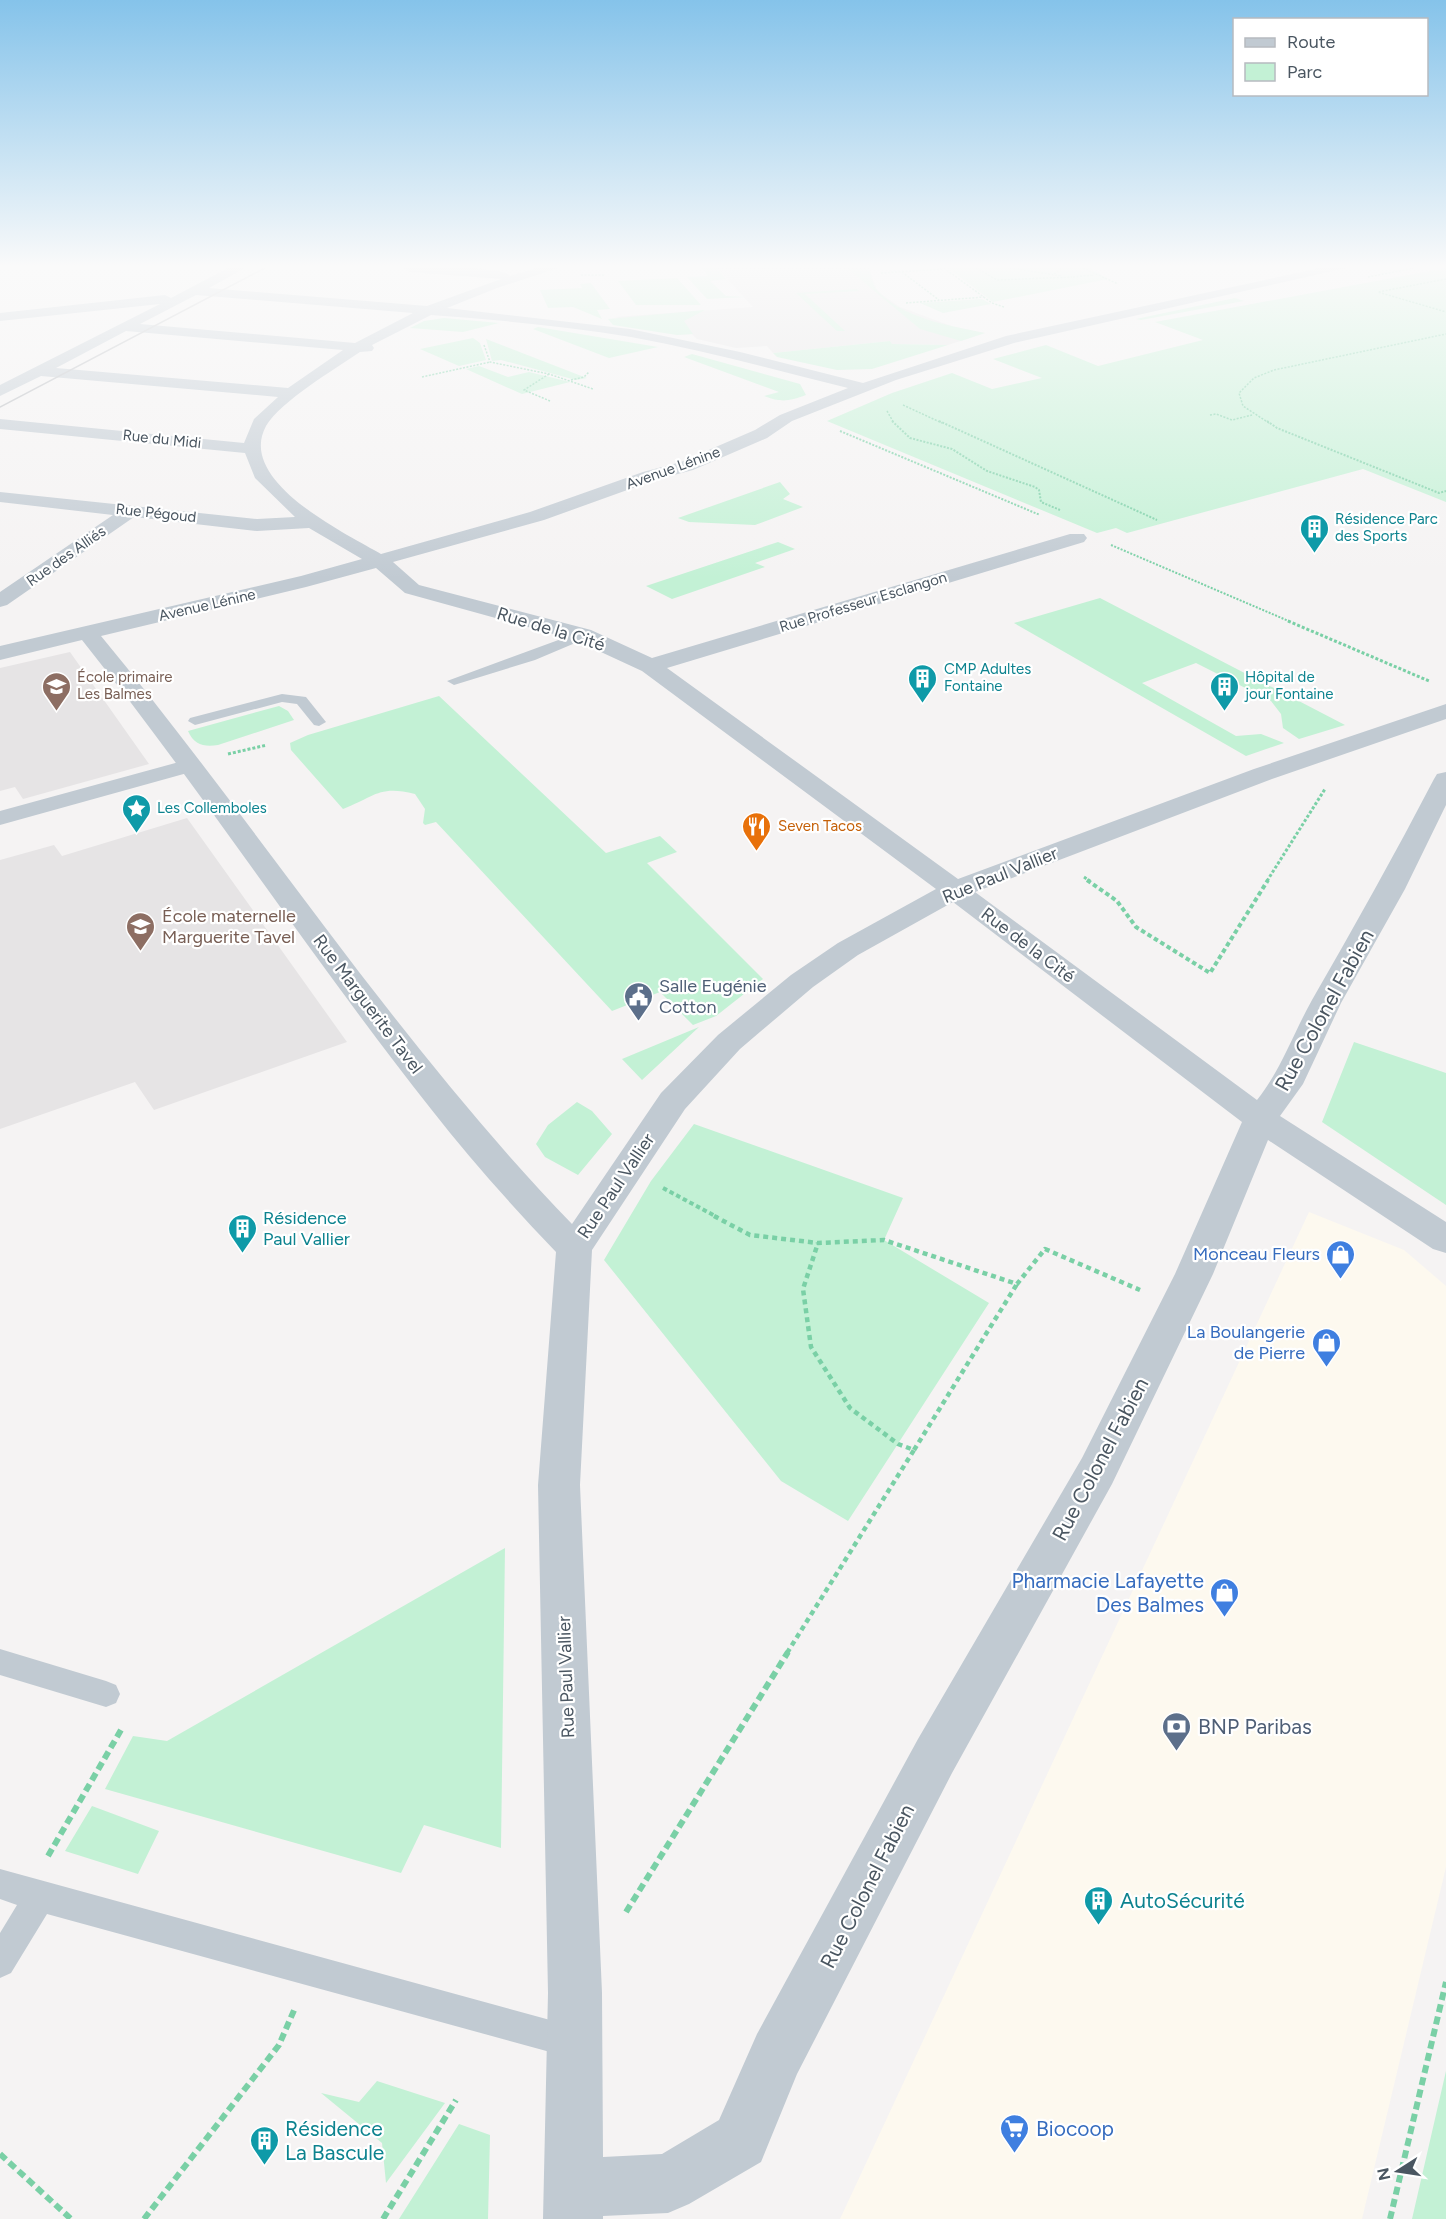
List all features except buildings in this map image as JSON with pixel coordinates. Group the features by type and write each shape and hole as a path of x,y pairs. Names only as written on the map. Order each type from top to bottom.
{"street":[{"path":"0,390 37,372"},
{"path":"44,372 291,393"},
{"path":"252,449 253,438 260,422 291,393 326,372"},
{"path":"801,372 862,387"},
{"name":"Avenue Lénine","path":"0,653 214,604 380,561 537,516 649,476 687,466 761,434 798,414 862,387 910,372"},
{"name":"Rue du Midi","path":"0,424 252,449"},
{"name":"Rue de la Cité","path":"252,449 261,474 286,501 312,522 380,561 412,589 583,635 650,666 955,890 1260,1119 1446,1240"},
{"name":"Rue Pégoud","path":"0,497 257,525 312,522"},
{"name":"Rue des Alliés","path":"0,601 132,510"},
{"name":"Rue Professeur Esclangon","path":"650,666 1077,538"},
{"name":"Rue Marguerite Tavel","path":"88,633 127,680 339,967 475,1144 574,1249"},
{"name":"Rue Paul Vallier","path":"573,2204 576,2043 559,1485 574,1249 673,1101 729,1042 802,981 848,950 955,890 1263,774 1441,698"},
{"path":"0,818 190,765"},
{"name":"Rue Colonel Fabien","path":"573,2204 668,2183 740,2141 777,2054 935,1756 1097,1470 1178,1306 1260,1119 1287,1084 1326,1003 1391,889 1446,779"}],"lane":[{"path":"454,681 530,657 583,635"},
{"path":"195,721 282,698 301,700 319,722"},
{"path":"0,1662 106,1694"},
{"path":"0,1962 22,1891 576,2043"}],"path":[{"path":"422,377 447,372"},
{"path":"537,372 593,389"},
{"path":"570,380 584,377 589,372"},
{"path":"1276,372 1256,376 1245,384 1239,393 1243,406 1253,415 1277,428 1439,493 1446,491"},
{"path":"549,374 524,390 550,401"},
{"path":"899,404 904,402"},
{"path":"893,408 887,411 887,415 903,434 952,448 987,471 1035,487 1039,490 1041,502 1061,510"},
{"path":"908,408 1157,520"},
{"path":"798,414 1048,519"},
{"path":"1210,415 1216,414 1232,420 1253,415"},
{"path":"1107,544 1441,698"},
{"path":"1081,876 1117,901 1136,927 1210,973 1326,786"},
{"path":"661,1187 750,1235 818,1243 884,1240 1017,1284"},
{"path":"818,1243 803,1289 811,1347 850,1408 898,1444 914,1450"},
{"path":"619,1923 1017,1284 1045,1249 1178,1306"},
{"path":"22,1891 126,1722"},
{"path":"144,2219 279,2045 310,1971"},
{"path":"1390,2219 1446,1982"},
{"path":"382,2219 456,2100"},
{"path":"0,2154 71,2219"}],"shaded area":[{"name":"École primaire Les Balmes","path":"70,652 149,764 23,799 15,787 0,791 0,668"},
{"name":"École maternelle Marguerite Tavel","path":"187,818 347,1042 154,1110 135,1082 0,1129 0,860 54,845 62,856"},
{"path":"1309,1212 1404,1250 1446,1286 1446,1867 1362,2219 840,2219"}],"green space":[{"path":"472,372 494,372 508,377 529,372 570,382 522,394"},
{"path":"544,372 570,372 587,378 576,380"},
{"path":"724,372 755,372 800,384 806,395 785,400 764,396 779,392"},
{"path":"1025,372 1446,372 1446,502 1363,469 1127,533 1116,528 1097,533 827,421 892,393 952,373 992,389 1042,378"},
{"path":"780,482 790,494 783,499 803,507 755,525 689,522 678,518"},
{"path":"778,542 795,549 755,563 765,567 672,599 646,586"},
{"path":"1100,598 1345,725 1299,739 1283,728 1281,714 1271,701 1196,663 1142,683 1236,736 1261,734 1284,743 1246,756 1014,623"},
{"path":"439,696 606,853 660,836 677,852 647,863 763,979 716,1016 693,1025 660,992 612,1011 436,822 425,825 423,823 425,809 415,794 384,792 343,809 291,750 290,743 308,735"},
{"path":"279,706 288,711 294,720 218,745 200,744 188,731"},
{"path":"699,1027 642,1080 622,1059"},
{"path":"1354,1042 1446,1073 1446,1205 1322,1122"},
{"path":"577,1102 592,1111 612,1134 578,1175 545,1157 536,1144 548,1125"},
{"path":"694,1124 903,1198 884,1240 989,1303 848,1521 781,1481 604,1260 651,1181"},
{"path":"505,1548 501,1848 424,1825 401,1873 105,1789 133,1736 167,1741"},
{"path":"92,1806 159,1831 138,1874 65,1851"},
{"path":"1446,2071 1446,2219 1412,2219"},
{"path":"377,2081 445,2103 386,2183 382,2143 321,2093 359,2102"},
{"path":"459,2124 490,2135 488,2219 399,2219"}],"tram line":[{"path":"0,407 68,372"}],"place":[{"name":"Résidence Parc des Sports","path":"1314,554"},
{"name":"CMP Adultes Fontaine","path":"923,704"},
{"name":"École primaire Les Balmes","path":"56,712"},
{"name":"Hôpital de jour Fontaine","path":"1224,712"},
{"name":"Les Collemboles","path":"136,834"},
{"name":"Seven Tacos","path":"757,852"},
{"name":"École maternelle Marguerite Tavel","path":"141,952"},
{"name":"Salle Eugénie Cotton","path":"638,1022"},
{"name":"Résidence Paul Vallier","path":"242,1254"},
{"name":"Monceau Fleurs","path":"1341,1280"},
{"name":"La Boulangerie de Pierre","path":"1326,1368"},
{"name":"Pharmacie Lafayette Des Balmes","path":"1225,1618"},
{"name":"BNP Paribas","path":"1177,1752"},
{"name":"AutoSécurité","path":"1099,1926"},
{"name":"Biocoop","path":"1015,2154"},
{"name":"Résidence La Bascule","path":"264,2166"}]}
